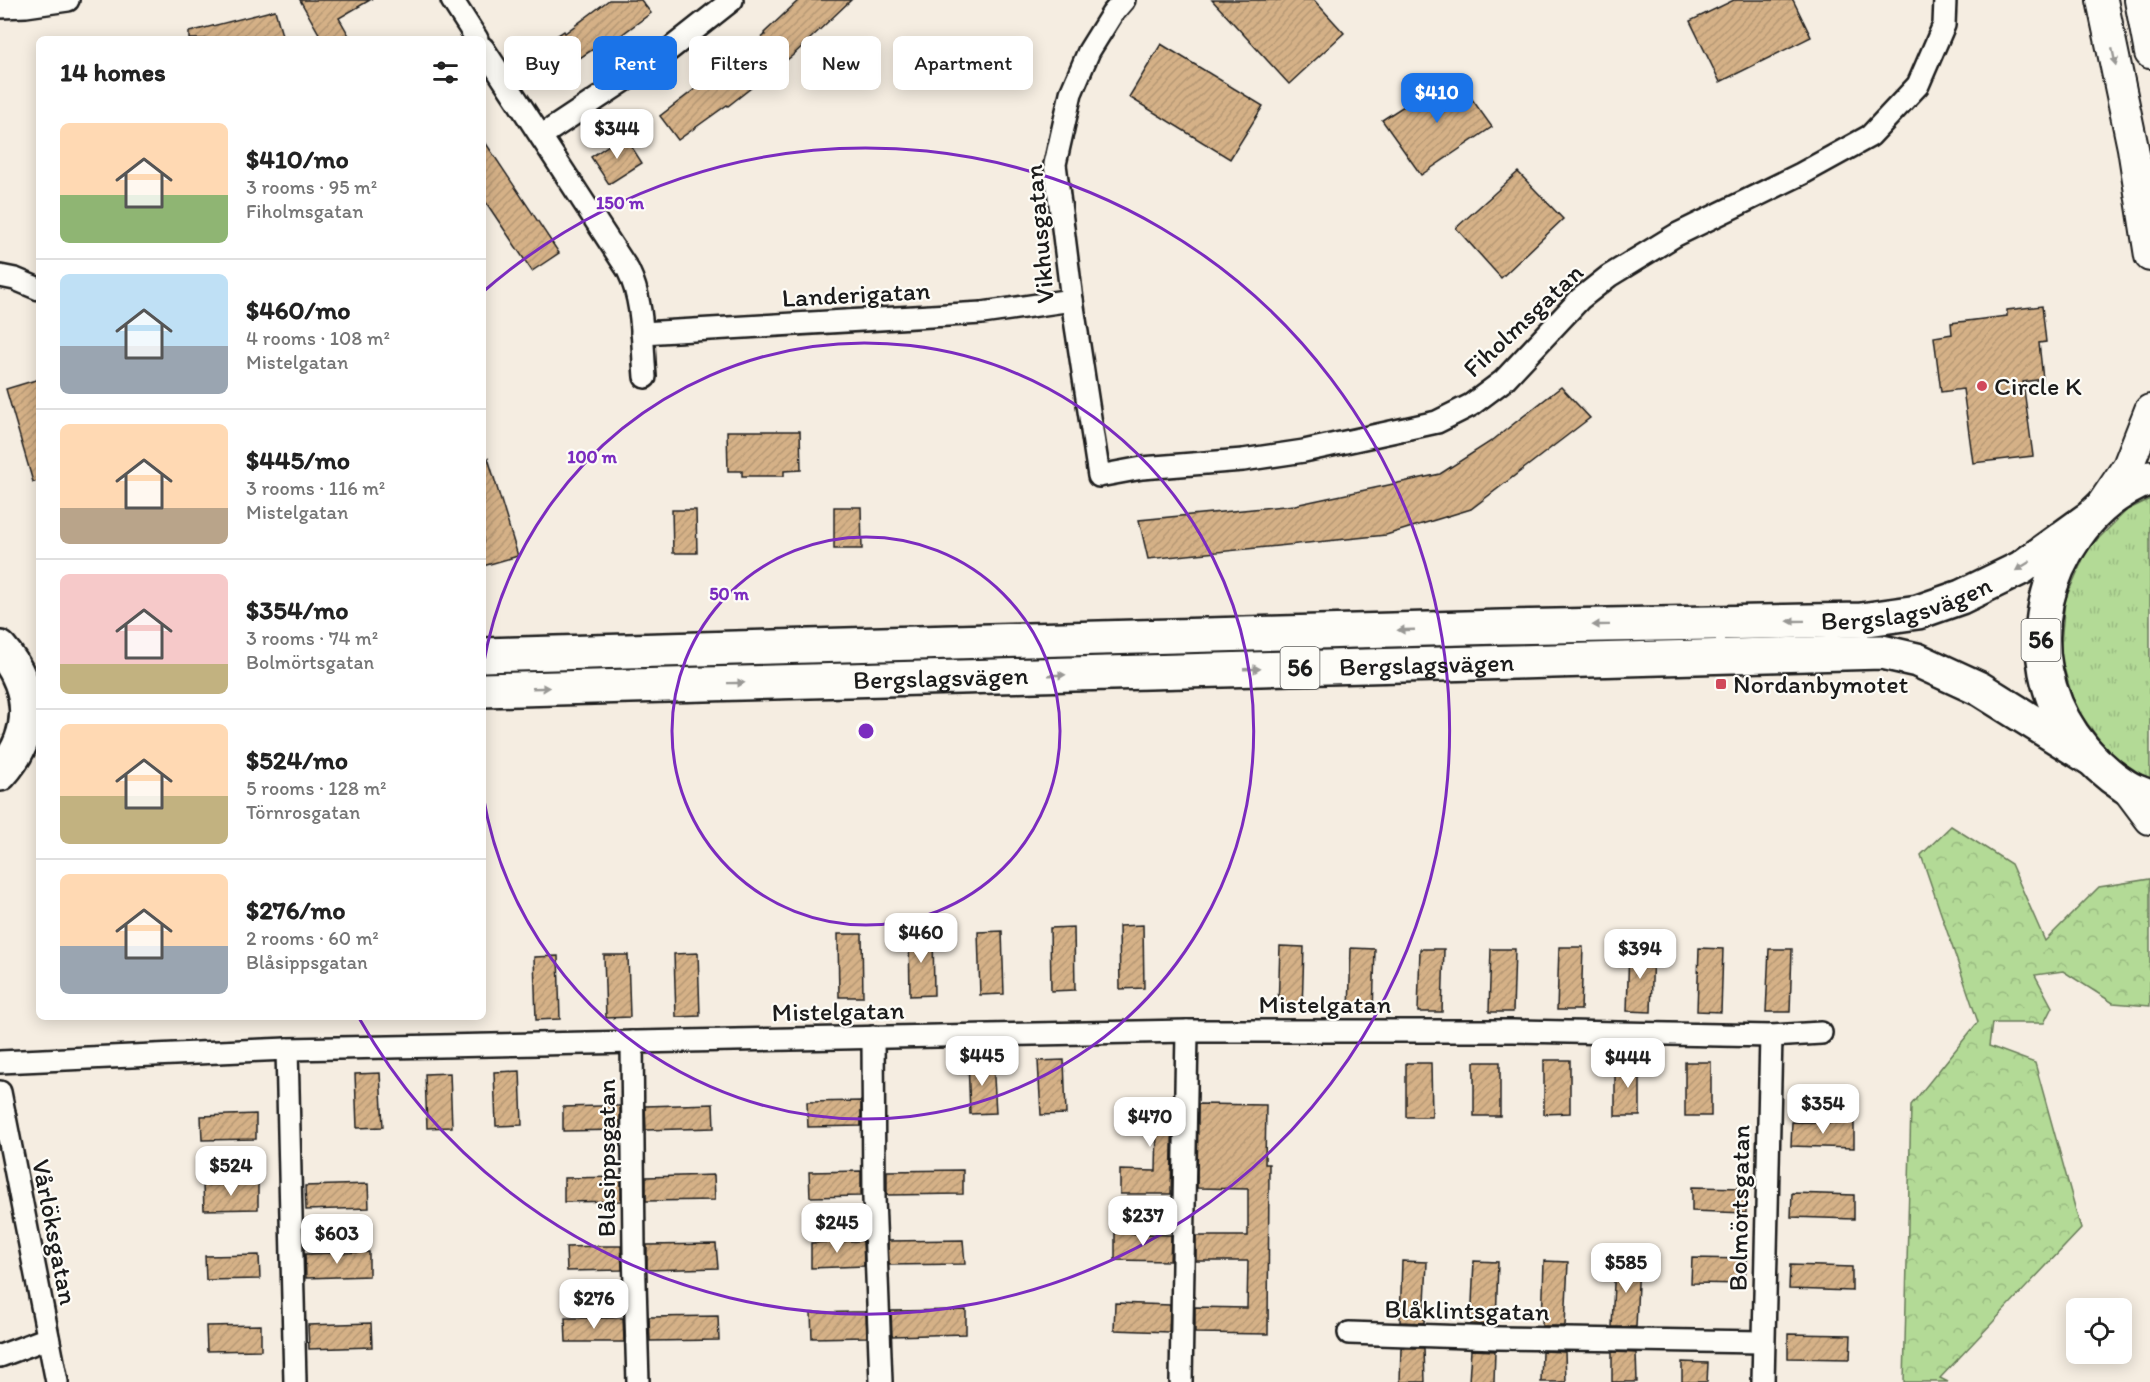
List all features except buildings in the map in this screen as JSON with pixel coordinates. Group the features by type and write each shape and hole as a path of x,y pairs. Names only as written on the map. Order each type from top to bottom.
{"highway":[{"name":"56","path":"2138,792 2090,758 2064,723 2047,683 2041,639 2046,596 2062,556 2093,514 2137,483 2150,478"},
{"name":"Bergslagsvägen","path":"486,655 1514,627 1861,620 1918,612 1961,597 2021,568 2093,514"},
{"path":"0,642 36,655"},
{"path":"0,648 13,663 27,701 27,714 21,743 1,773"},
{"name":"Bergslagsvägen","path":"486,690 1882,652 1917,660 1980,689 2090,758"},
{"path":"1,773 36,748"}],"main road":[{"path":"2102,0 2142,148 2150,256"},
{"path":"2140,0 2150,53"},
{"path":"2093,514 2128,466 2150,410"},
{"path":"2138,792 2150,819"}],"street":[{"path":"0,7 68,0"},
{"path":"452,0 475,36"},
{"path":"541,136 660,57 732,0"},
{"name":"Vikhusgatan","path":"1099,476 1072,300 1056,164 1071,93 1089,51 1125,0"},
{"name":"Fiholmsgatan","path":"1099,476 1142,468 1243,460 1304,451 1437,422 1471,405 1503,381 1580,298 1609,276 1676,235 1801,174 1870,136 1918,85 1944,26 1945,0"},
{"path":"486,53 636,285 645,377"},
{"path":"0,276 15,279 36,288"},
{"name":"Landerigatan","path":"642,333 982,314 1072,300"},
{"path":"1181,1382 1187,1031"},
{"name":"Mistelgatan","path":"0,1062 287,1049 1187,1031 1501,1031 1771,1036 1821,1033"},
{"name":"Bolmörtsgatan","path":"1762,1382 1771,1036"},
{"path":"873,1037 874,1198 881,1382"},
{"name":"Blåsippsgatan","path":"633,1042 634,1251 638,1382"},
{"path":"287,1049 295,1382"},
{"name":"Vårlöksgatan","path":"0,1092 57,1382"},
{"name":"Blåklintsgatan","path":"1349,1333 1763,1342"},
{"path":"0,1356 48,1338"}],"green space":[{"path":"2150,499 2150,780 2110,754 2075,707 2060,654 2065,600 2087,550 2127,510"},
{"path":"1951,826 2011,864 2045,941 2099,887 2150,879 2150,1006 2113,1003 2063,971 2035,975 2052,1007 2044,1023 1992,1023 1989,1046 2035,1063 2081,1229 1940,1378 1948,1382 1904,1382 1911,1105 1978,1022 1921,855"}],"place":[{"name":"Circle K","path":"1982,386"},
{"name":"Nordanbymotet","path":"1721,684"}]}
